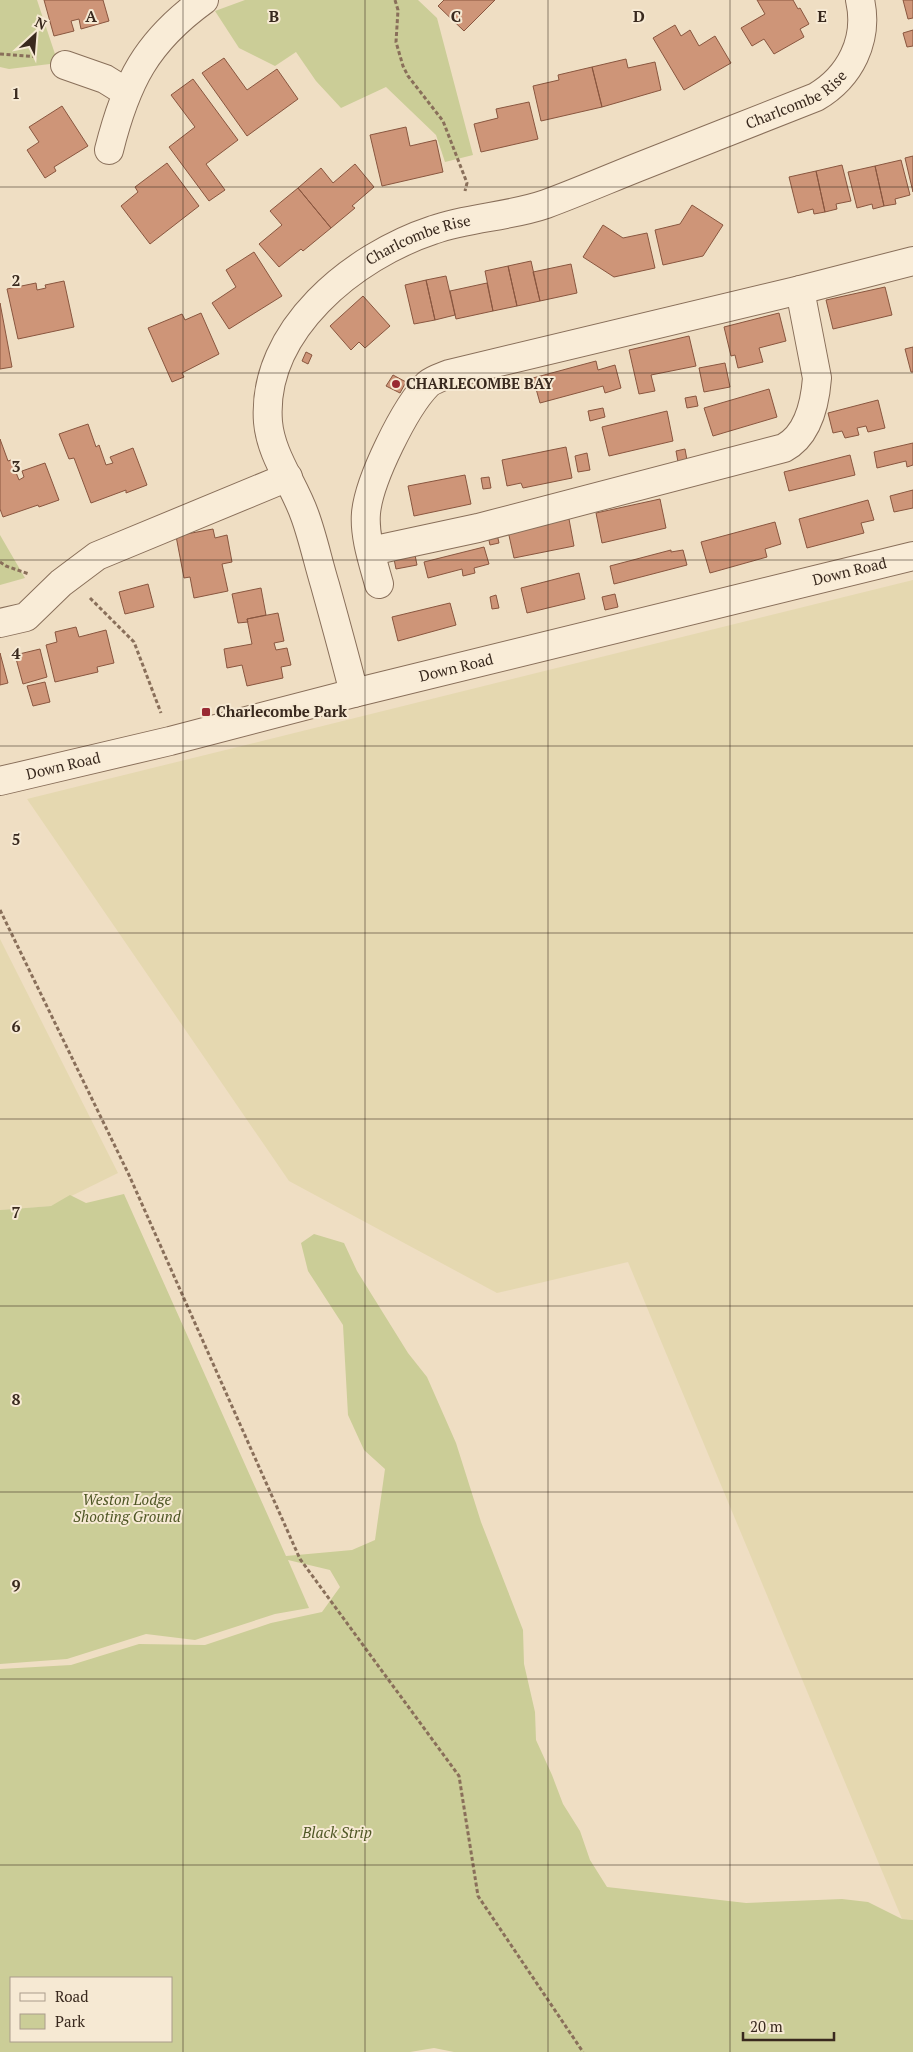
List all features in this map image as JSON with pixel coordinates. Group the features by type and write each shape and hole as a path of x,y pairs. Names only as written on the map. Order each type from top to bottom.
{"street":[{"path":"109,150 126,92 153,47 184,15 204,0"},
{"name":"Charlcombe Rise","path":"354,693 310,531 288,477 277,458 268,423 268,394 272,373 295,328 351,273 392,246 436,228 545,204 816,97 829,89 841,76 857,51 863,21 860,0"},
{"path":"65,65 105,80 126,92"},
{"path":"379,584 371,551 366,514 369,497 394,436 418,396 430,382 449,374 913,261"},
{"path":"371,551 478,528 784,448 794,442 806,425 812,407 817,378 800,290"},
{"path":"0,623 26,617 61,583 97,556 288,477"},
{"name":"Down Road","path":"0,781 170,741 354,693 913,556"}],"path":[{"path":"394,0 398,10 396,42 403,66 408,76 443,121 467,183 467,188 458,200 462,223"},
{"path":"0,54 45,57 65,65"},
{"path":"0,562 6,566 67,585 94,600 134,642 170,741"},
{"path":"0,910 129,1175 300,1559 458,1776 478,1896 583,2052"}],"shaded area":[{"path":"913,580 913,1920 902,1919 628,1262 497,1293 289,1181 27,799"},
{"path":"0,939 118,1173 51,1206 0,1210"}],"green space":[{"path":"0,0 37,0 58,63 9,69 0,67"},
{"path":"245,0 418,0 437,18 473,155 445,162 436,135 386,87 341,108 316,81 296,52 275,66 239,48 215,11"},
{"path":"0,535 25,578 0,585"},
{"name":"Black Strip","path":"124,1194 286,1556 352,1550 375,1540 385,1469 364,1450 348,1415 343,1325 308,1271 301,1243 314,1234 344,1243 357,1271 408,1353 427,1377 456,1443 481,1522 523,1630 524,1664 535,1712 536,1740 563,1804 580,1831 590,1860 607,1887 746,1903 842,1899 868,1902 902,1919 913,1920 913,2052 454,2052 434,2048 410,2052 0,2052 0,1669 71,1665 139,1644 205,1645 271,1623 322,1612 340,1587 330,1570 288,1560 309,1608 275,1614 195,1640 146,1634 67,1659 0,1664 0,1210 51,1206 70,1195 86,1203"}],"building":[{"path":"44,0 103,0 109,21 81,29 79,19 71,21 74,31 54,36"},
{"path":"444,0 495,0 464,31 438,6"},
{"path":"757,0 793,0 809,24 800,29 804,37 774,54 764,39 752,46 741,28 765,14"},
{"path":"903,0 913,0 913,18 908,19"},
{"path":"675,25 681,36 690,30 699,46 715,36 731,63 684,90 653,38"},
{"path":"913,30 913,46 907,47 903,33"},
{"path":"224,58 247,90 277,69 298,99 247,136 202,73"},
{"path":"626,59 628,68 655,62 661,90 602,107 592,67"},
{"path":"592,67 602,107 541,121 533,86 559,80 558,75"},
{"path":"193,79 238,140 206,164 225,190 209,201 169,147 195,127 171,95"},
{"path":"529,102 538,139 481,152 474,124 498,118 496,109"},
{"path":"62,106 88,146 54,167 56,171 45,178 27,150 39,142 29,127"},
{"path":"406,127 410,146 436,140 443,172 382,186 370,135"},
{"path":"913,156 913,192 905,158"},
{"path":"901,160 910,195 895,199 896,204 884,206 875,166"},
{"path":"167,163 199,206 150,244 121,206 138,192 135,187"},
{"path":"355,164 374,187 352,206 355,208 331,228 298,188 321,168 333,183"},
{"path":"842,165 851,201 836,204 837,209 825,212 816,171"},
{"path":"875,166 884,206 873,209 872,204 857,208 848,172"},
{"path":"816,171 825,212 814,214 813,209 798,213 789,177"},
{"path":"298,188 331,228 303,251 301,249 279,267 259,244 282,225 270,211"},
{"path":"692,205 723,225 703,256 663,265 655,230 680,224"},
{"path":"603,225 623,238 647,233 655,268 614,277 583,257"},
{"path":"254,252 282,296 229,329 212,303 236,287 226,270"},
{"path":"531,261 540,301 517,306 508,266"},
{"path":"571,264 577,293 540,301 533,272"},
{"path":"508,266 517,306 493,311 485,271"},
{"path":"446,276 455,315 435,320 426,280"},
{"path":"426,280 435,320 414,324 405,285"},
{"path":"64,281 74,327 18,339 7,289 36,283 37,290 46,288 45,285"},
{"path":"487,283 493,311 456,319 450,291"},
{"path":"885,287 892,315 833,329 826,300"},
{"path":"363,296 390,326 365,348 359,342 351,350 330,326"},
{"path":"0,303 12,367 0,369"},
{"path":"201,313 219,354 182,373 184,377 172,382 148,328 182,314 185,320"},
{"path":"779,313 786,341 759,348 763,362 738,368 735,355 731,356 724,327"},
{"path":"689,336 696,366 651,375 655,391 639,394 629,350"},
{"path":"913,347 913,372 911,372 905,349"},
{"path":"306,352 312,355 308,364 302,361"},
{"path":"596,361 598,370 615,365 621,388 605,393 603,386 540,403 533,378"},
{"path":"725,363 730,387 704,392 699,368"},
{"name":"CHARLECOMBE BAY","path":"393,375 406,382 400,393 386,386"},
{"path":"769,389 777,417 713,436 704,408"},
{"path":"696,396 698,406 687,408 685,398"},
{"path":"878,400 885,428 868,432 866,426 857,428 859,435 845,438 842,431 833,433 828,413"},
{"path":"603,408 605,417 590,421 588,411"},
{"path":"667,411 673,441 609,456 602,427"},
{"path":"88,424 96,447 99,445 106,465 113,463 110,457 133,448 147,485 126,493 126,490 91,503 74,458 69,459 59,434"},
{"path":"0,439 8,461 11,460 19,480 24,477 22,471 45,463 59,500 3,517 0,509"},
{"path":"913,443 913,465 907,467 906,461 877,468 874,452"},
{"path":"566,447 572,478 523,488 521,483 507,486 502,460"},
{"path":"685,449 687,460 678,462 676,451"},
{"path":"587,453 590,470 578,472 575,456"},
{"path":"850,455 855,475 789,491 784,472"},
{"path":"465,475 471,504 414,516 408,486"},
{"path":"489,477 491,488 483,489 481,478"},
{"path":"913,490 913,508 894,512 890,496"},
{"path":"660,499 666,528 602,543 596,513"},
{"path":"868,500 874,520 861,523 864,533 807,548 799,519"},
{"path":"569,519 574,546 514,558 508,531"},
{"path":"775,522 781,544 765,549 767,557 710,573 701,542"},
{"path":"213,529 215,538 227,535 232,562 222,564 228,591 194,598 190,577 184,578 176,536"},
{"path":"497,534 499,543 490,545 488,536"},
{"path":"484,547 489,564 474,568 475,573 463,576 462,569 428,578 424,562"},
{"path":"414,550 417,565 396,569 393,554"},
{"path":"671,550 671,552 683,550 687,565 614,584 610,566"},
{"path":"579,573 585,599 527,613 521,588"},
{"path":"148,584 154,607 125,614 119,592"},
{"path":"261,588 266,615 247,619 248,622 238,623 232,594"},
{"path":"615,594 618,607 605,610 602,597"},
{"path":"496,595 499,608 492,609 490,597"},
{"path":"450,603 456,625 398,641 392,617"},
{"path":"278,613 284,641 274,643 276,650 287,648 291,665 281,667 283,678 247,686 242,665 227,668 224,649 252,644 247,619"},
{"path":"76,627 79,637 106,630 114,663 97,667 98,672 55,682 46,645 57,642 55,632"},
{"path":"40,649 47,677 23,684 15,655"},
{"path":"0,653 8,683 0,685"},
{"path":"45,682 50,702 33,706 27,686"}],"place":[{"name":"CHARLECOMBE BAY","path":"396,384"},
{"name":"Charlecombe Park","path":"206,712"}],"park label":[{"name":"Weston Lodge Shooting Ground","path":"127,1508"}]}
